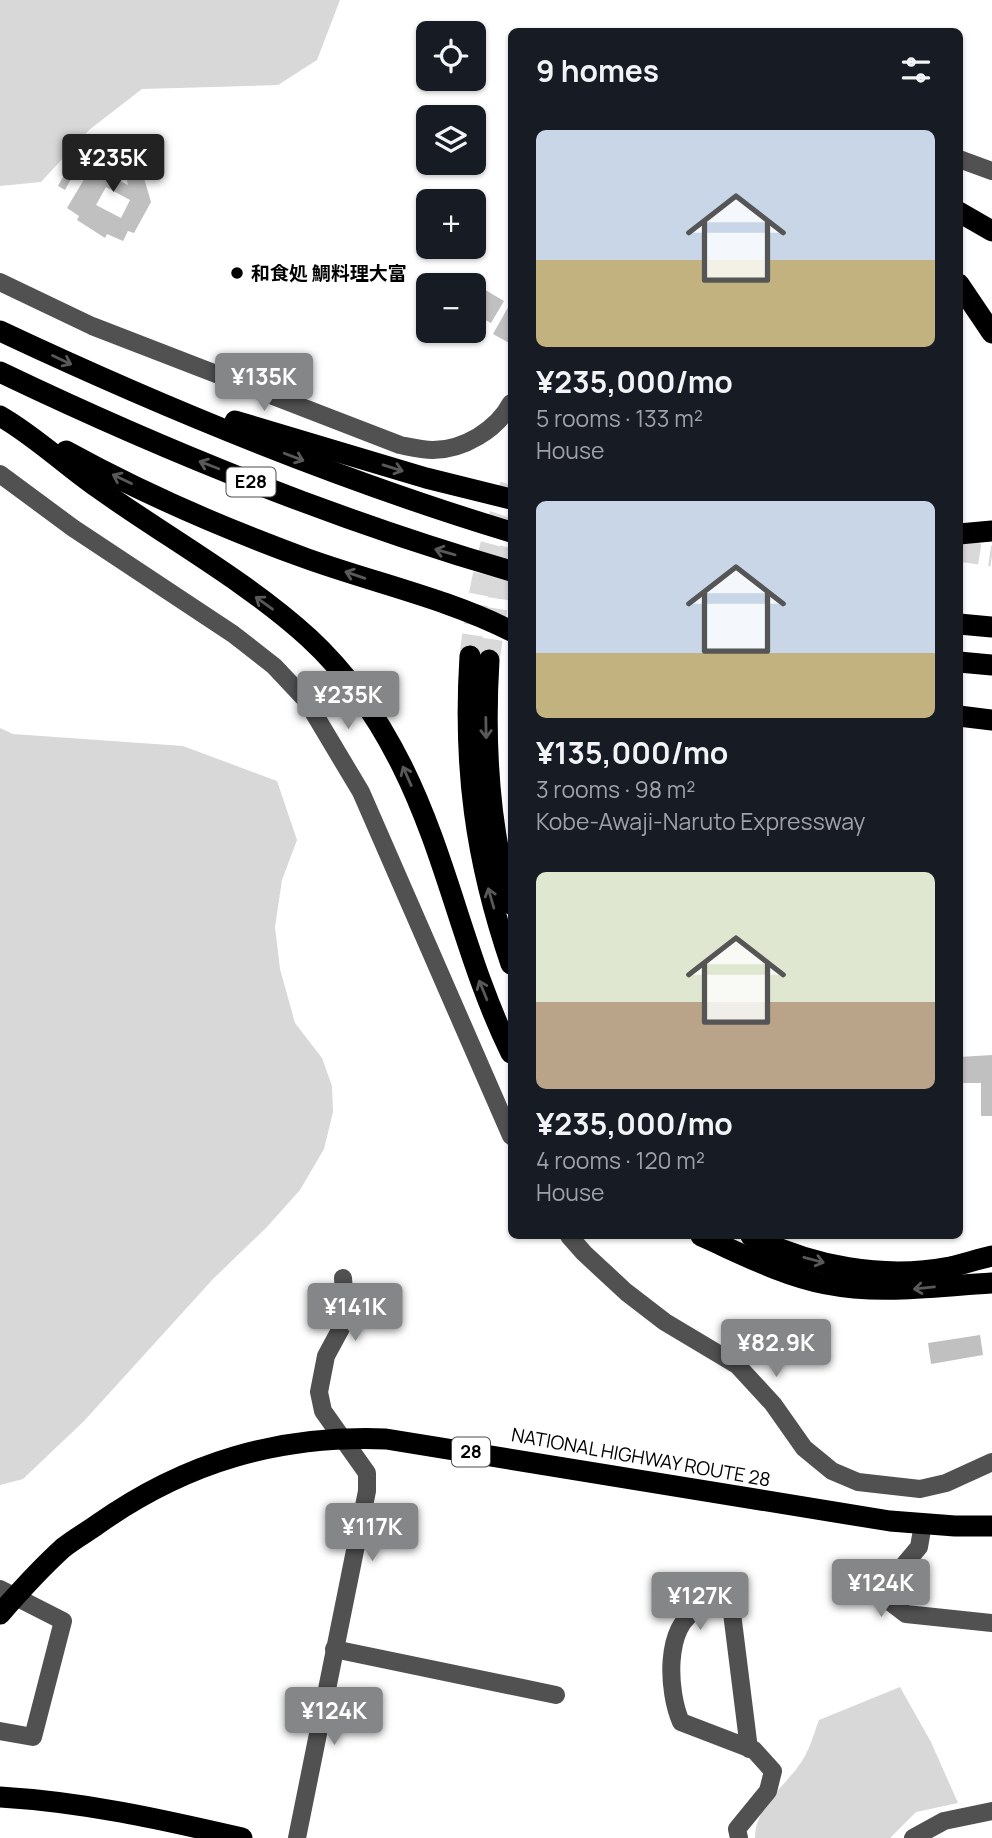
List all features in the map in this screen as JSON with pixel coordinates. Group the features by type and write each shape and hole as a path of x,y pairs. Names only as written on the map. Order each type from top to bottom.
{"highway":[{"path":"963,214 992,231"},
{"path":"963,290 992,333"},
{"name":"E28","path":"0,331 139,394 338,474 508,531"},
{"name":"E28","path":"0,372 190,458 407,539 508,570"},
{"path":"139,394 426,478 508,498"},
{"path":"5,419 86,462 204,518 306,558 470,614 508,630"},
{"path":"5,419 96,487 274,610 310,639 364,701 388,740 417,799 480,982 508,1046"},
{"path":"963,534 992,531"},
{"path":"963,624 992,627"},
{"path":"508,891 496,841 490,797 486,710 479,658 467,706 472,801 488,889 508,954"},
{"path":"963,662 992,665"},
{"path":"963,716 992,720"},
{"path":"709,1239 769,1267 826,1284 911,1290 992,1283"},
{"path":"758,1239 800,1257 854,1269 882,1271 912,1272 951,1267 992,1255"},
{"name":"NATIONAL HIGHWAY ROUTE 28","path":"0,1614 64,1548 139,1496 171,1479 227,1458 288,1443 321,1439 386,1438 825,1511 955,1527 992,1525"},
{"path":"0,1797 119,1810 242,1838"}],"street":[{"path":"963,160 992,171"},
{"path":"0,282 104,331 400,445 432,450 451,448 479,436 498,423 508,408"},
{"path":"0,474 73,528 233,634 274,666 306,700 367,804 508,1129"},
{"path":"572,1239 626,1292 655,1315 737,1365 773,1404 804,1448 832,1471 858,1482 920,1489 946,1483 992,1462"},
{"path":"297,1838 367,1491 367,1473 323,1411 319,1392 326,1356 346,1319 343,1278"},
{"path":"923,1524 919,1547 888,1584 889,1601 906,1614 992,1623"},
{"path":"0,1589 63,1621 33,1737 0,1731"},
{"path":"739,1838 737,1829 768,1791 773,1771 750,1749 681,1722 676,1709 671,1650 681,1623 699,1608 731,1605 750,1749"},
{"path":"334,1649 556,1695"},
{"path":"913,1838 944,1821 992,1811"}],"shaded area":[{"path":"0,0 340,0 317,60 278,85 142,89 89,130 41,182 0,186"},
{"path":"0,728 13,734 183,746 277,781 297,840 282,880 275,927 280,969 295,1023 322,1058 332,1086 333,1112 324,1149 300,1190 266,1228 213,1279 84,1421 23,1479 0,1485"},
{"path":"900,1687 931,1742 958,1803 916,1812 890,1838 755,1838 760,1816 802,1761 819,1720"}],"building":[{"path":"126,143 132,163 139,161 151,202 134,233 128,231 123,241 107,234 105,238 77,220 79,216 67,208 92,166 106,172 108,166 101,167 95,150","holes":["114,168 125,173 128,185 110,176","106,187 130,200 121,218 96,205"]},
{"path":"73,160 80,165 73,177 66,172"},
{"path":"64,175 71,179 65,190 58,186"},
{"path":"486,290 504,301 491,323 486,320"},
{"path":"508,307 508,342 493,334"},
{"path":"992,1055 992,1116 981,1116 981,1083 963,1083 963,1057"},
{"path":"980,1335 983,1355 931,1364 928,1343"}],"tunnel":[{"path":"470,656 485,568 508,492"},
{"path":"963,552 992,556"},
{"path":"489,660 500,588 508,557"}],"place":[{"name":"和食処 鯛料理大富","path":"237,273"}]}
